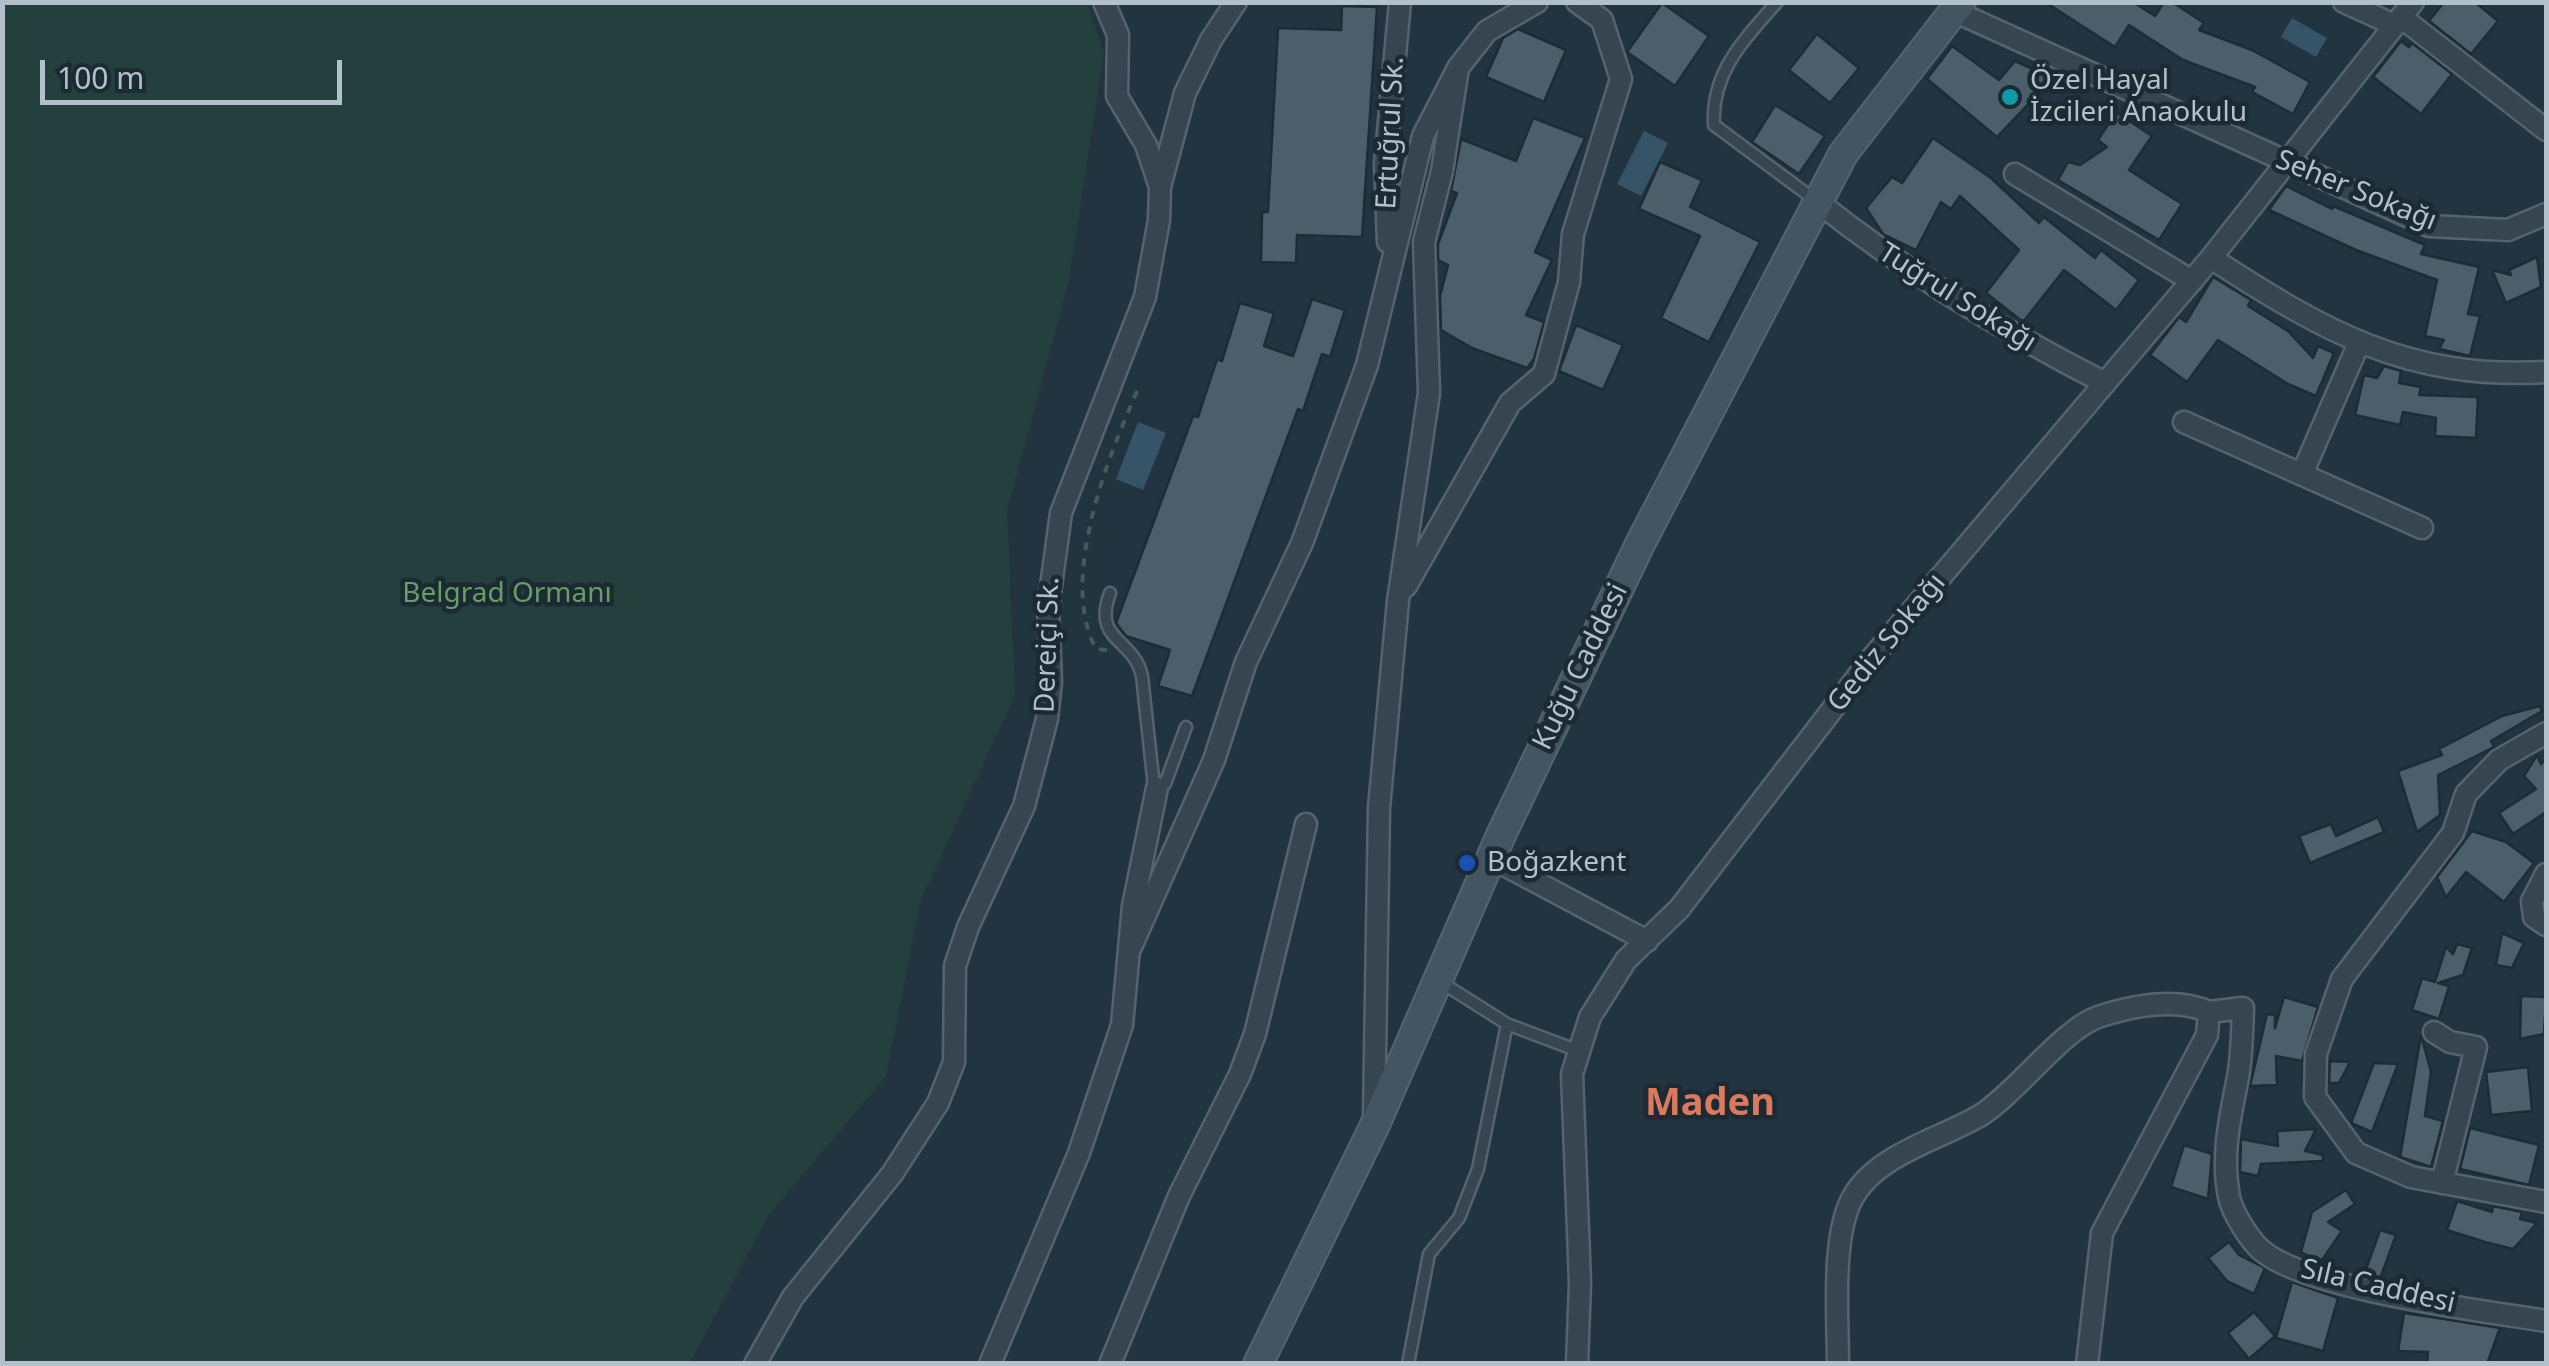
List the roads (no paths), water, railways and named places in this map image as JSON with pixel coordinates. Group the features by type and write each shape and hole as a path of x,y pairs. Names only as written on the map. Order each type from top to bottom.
{"street":[{"path":"1104,2 1118,35 1118,96 1146,145 1160,187"},
{"name":"Dereiçi Sk.","path":"755,1364 793,1297 892,1174 938,1103 954,1062 955,966 968,927 1024,806 1047,719 1050,576 1061,514 1145,296 1160,220 1160,187 1186,92 1211,40 1236,2"},
{"name":"Ertuğrul Sk.","path":"1388,264 1385,164 1400,2"},
{"path":"1131,947 1214,760 1246,662 1302,544 1367,365 1388,264 1422,136 1458,68 1487,31 1537,2"},
{"path":"1398,601 1510,403 1544,374 1569,282 1574,234 1620,79 1602,20 1577,2"},
{"path":"2344,2 2402,15 2546,130"},
{"name":"Kuğu Caddesi","path":"1258,1364 1374,1128 1491,858 1640,544 1843,154 1958,7"},
{"name":"Seher Sokağı","path":"1958,7 2287,165 2429,226 2508,230 2546,214"},
{"name":"Gediz Sokağı","path":"1577,1364 1580,1283 1572,1074 1576,1050 1590,1017 1618,974 1679,909 1871,659 2192,281 2402,15"},
{"path":"1374,1128 1379,808 1398,601 1430,393 1424,242 1442,172 1458,68"},
{"path":"2014,174 2192,281"},
{"name":"Tuğrul Sokağı","path":"1818,202 1874,247 2012,336 2104,382"},
{"path":"2210,258 2292,310 2383,354 2450,370 2546,372"},
{"path":"2302,474 2359,343"},
{"path":"2184,422 2422,528"},
{"path":"2546,733 2499,760 2466,794 2453,833 2342,979 2316,1054 2316,1098 2356,1153 2411,1177 2546,1202"},
{"path":"990,1364 1080,1153 1122,1025 1133,906 1157,788"},
{"path":"1110,1364 1179,1196 1250,1048 1306,824"},
{"path":"1491,858 1646,940"},
{"path":"2546,874 2532,901 2534,917 2546,925"},
{"path":"1838,1364 1843,1232 1853,1196 1883,1166 1984,1113 2093,1018 2139,1007 2192,1004 2210,1012 2207,1035 2102,1233 2087,1364"},
{"name":"Sıla Caddesi","path":"2210,1012 2243,1008 2239,1074 2226,1132 2226,1174 2230,1202 2260,1249 2288,1266 2404,1298 2546,1321"},
{"path":"2434,1032 2450,1042 2476,1047 2442,1183"}],"lane":[{"path":"1777,2 1732,54 1712,97 1714,125 1818,202"},
{"path":"1110,593 1103,610 1106,630 1138,662 1149,758 1157,788"},
{"path":"1157,788 1170,773 1186,726"},
{"path":"1438,980 1508,1024 1576,1050"},
{"path":"1408,1364 1429,1254 1458,1218 1478,1169 1508,1024"}],"water":[{"path":"2292,18 2327,38 2316,57 2281,37"},
{"path":"1644,131 1668,143 1641,196 1617,184"},
{"path":"1138,422 1166,433 1143,490 1116,479"}],"place":[{"name":"Özel Hayal İzcileri Anaokulu","path":"2010,97"},
{"name":"Boğazkent","path":"1467,863"}],"district":[{"name":"Maden","path":"1710,1104"}],"park label":[{"name":"Belgrad Ormanı","path":"507,594"}]}
